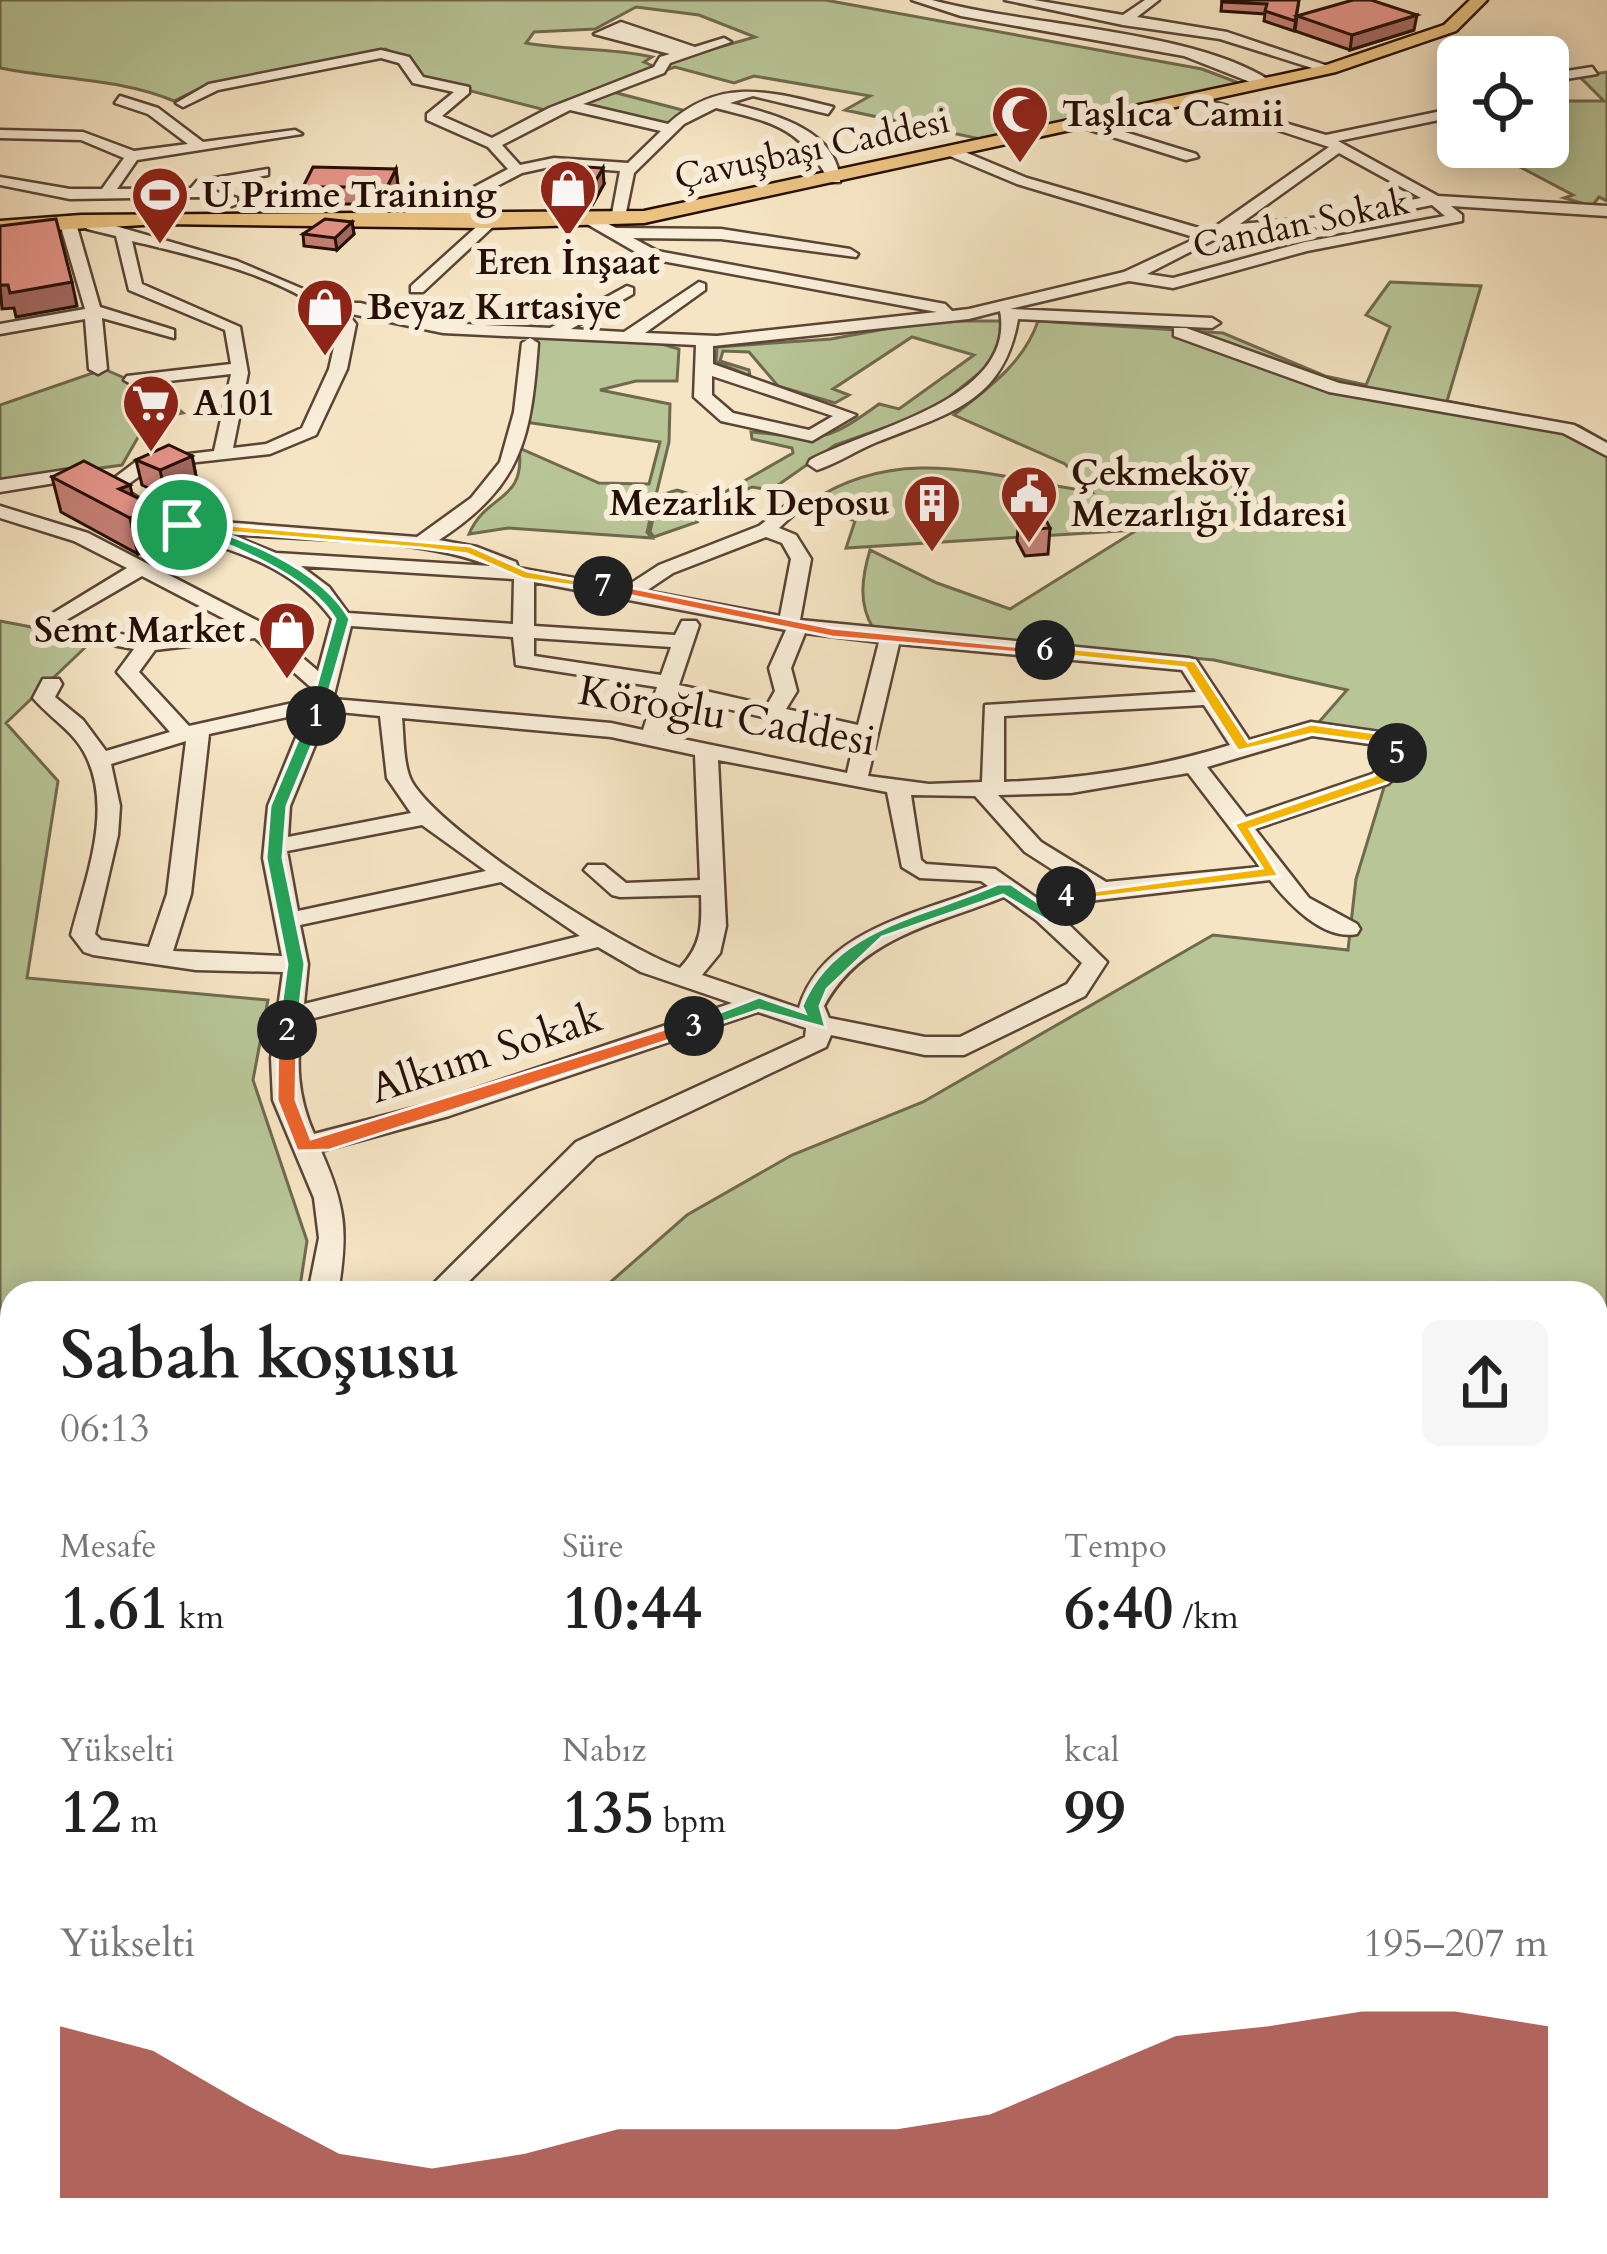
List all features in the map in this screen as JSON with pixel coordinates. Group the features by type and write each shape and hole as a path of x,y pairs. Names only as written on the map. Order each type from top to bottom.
{"main road":[{"name":"Çavuşbaşı Caddesi","path":"0,230 82,223 274,219 592,221 614,226 1330,69 1450,28 1479,0"}],"street":[{"path":"918,0 971,17 1220,61 1268,84"},
{"path":"1123,21 1153,0"},
{"path":"1017,1 1222,35 1330,69"},
{"path":"621,26 688,53 640,40 599,34 621,26"},
{"path":"494,144 568,105 659,70 665,60 724,42"},
{"path":"183,103 214,87 381,54 404,60 418,80 464,90 432,116 494,144 517,170"},
{"path":"1569,75 1592,71"},
{"path":"614,226 632,168 671,129 714,103 752,92 828,110"},
{"path":"120,100 153,111 198,145"},
{"path":"1202,100 1332,143 1435,200"},
{"path":"714,103 802,128 824,149 835,179"},
{"path":"568,105 671,129"},
{"path":"778,121 809,106"},
{"path":"82,223 217,259 337,308 360,308 443,328 769,339 969,314 1129,276 1216,234 1332,143 1437,116"},
{"path":"1089,125 1191,157"},
{"path":"0,134 83,136 132,156 295,134"},
{"path":"955,154 1022,181 1216,234 1322,222 1435,200 1607,211"},
{"path":"98,369 82,223 97,195 132,156"},
{"path":"419,222 517,170 554,162 632,168"},
{"path":"187,192 202,182 263,172"},
{"path":"0,182 97,195 225,195 232,201"},
{"name":"Candan Sokak","path":"1129,276 1173,284 1305,248 1456,218 1435,200"},
{"path":"416,289 489,223"},
{"path":"614,226 721,234 850,254"},
{"path":"614,226 652,255 969,314 1212,322"},
{"path":"123,234 135,286 232,327 238,338 238,368 222,455"},
{"path":"630,334 699,287"},
{"path":"552,333 627,291"},
{"path":"0,486 280,447 318,421 345,347 348,324 337,308"},
{"path":"0,329 93,312 168,334"},
{"path":"818,464 841,448 925,419 964,398 1004,362 1011,314"},
{"path":"1142,320 1335,388 1568,429 1607,451"},
{"path":"704,367 847,415 812,436 727,417 706,402 704,367 705,340"},
{"path":"421,543 484,500 505,478 526,400 530,343"},
{"path":"133,380 238,368"},
{"path":"110,488 145,464"},
{"path":"76,475 110,488 141,512 222,535 268,558 329,596 342,619 324,697 279,806 276,845 296,964 286,1100 328,1198 333,1238 325,1281"},
{"path":"632,590 666,569 766,530 793,506"},
{"path":"0,512 80,537 260,632 324,697"},
{"path":"182,525 470,550 524,574"},
{"path":"766,530 789,539 801,560 793,625 780,668 786,691 773,713"},
{"path":"268,558 524,574 632,590 793,625 1190,664 1244,748"},
{"path":"140,569 42,626 148,645 260,632"},
{"path":"524,574 523,661 669,686 867,734"},
{"path":"651,738 696,604"},
{"path":"342,619 683,642"},
{"path":"856,781 890,638"},
{"path":"148,645 128,672 191,732 179,894 159,956"},
{"path":"51,684 44,698 64,713 100,760 111,785 109,818 83,934 93,947 296,964"},
{"name":"Köroğlu Caddesi","path":"100,760 324,697 651,738 898,787 1071,786 1192,763 1311,729 1392,740 1398,749 1394,766 1380,779 1240,827"},
{"path":"1100,888 1043,859 1013,835 987,789 993,710 1210,698"},
{"path":"390,708 398,778 426,818 650,966 819,1024 925,1046 964,1046 1076,989 1095,962 1046,915 987,874 920,871 910,862"},
{"path":"685,978 708,953 714,926 706,748"},
{"path":"1192,763 1300,903 1348,928"},
{"path":"898,787 924,919"},
{"path":"276,845 426,818"},
{"path":"596,870 620,890 710,887"},
{"path":"1046,915 1054,898 1100,888 1194,884 1273,872"},
{"path":"289,920 506,874"},
{"path":"451,1281 586,1149 817,1041 819,1024 811,1006 819,986 852,950 876,934 1004,888"},
{"path":"289,1016 602,938"},
{"name":"Alkıım Sokak","path":"304,1146 396,1123 759,1003"}],"green space":[{"path":"0,0 825,0 1202,69 1239,83 994,142 845,110 870,96 754,76 734,83 675,67 545,110 420,78 406,59 385,49 209,84 174,101 110,84 0,68","holes":["636,7 699,15 755,37 653,66 644,62 652,57 636,54 526,43 534,32 595,29"]},
{"path":"1607,72 1607,201 1599,197 1592,206 1564,198 1573,195 1522,168 1569,168 1569,101 1604,101 1579,76"},
{"path":"613,92 686,111 669,125 581,104"},
{"path":"1390,282 1481,286 1447,401 1579,426 1607,442 1607,1281 612,1281 687,1215 792,1155 923,1102 1213,935 1348,950 1356,879 1399,738 1319,722 1347,690 1214,660 873,628 863,590 870,550 937,583 1010,609 1137,530 846,548 855,521 809,503 843,484 912,468 982,473 1092,492 1065,464 954,415 1014,362 1038,321 1223,333 1325,376 1366,385 1390,327 1366,315"},
{"path":"928,321 1006,321 998,358 932,411 835,445 771,490 752,487 692,515 697,522 654,537 650,532 658,496 677,490 711,500 793,453 792,448 752,439 751,432 806,437 831,433 879,404 899,409 974,355 912,337 833,389 849,395 835,403 778,386 749,352 723,351 720,361 749,370 750,376 716,362 717,347 831,339"},
{"path":"537,333 630,335 679,349 677,381 636,381 600,390 670,404 669,442 647,532 652,538 508,528 469,534 517,479 519,448 599,483 649,484 660,442 525,422 530,356"},
{"path":"104,369 161,394 183,413 148,420 122,465 0,482 0,405"},
{"path":"0,621 94,639 6,723 58,781 27,978 268,1000 253,1080 307,1241 301,1281 0,1281"}],"building":[{"path":"1222,0 1299,0 1295,21 1265,11 1267,4"},
{"path":"1353,0 1371,0 1417,15 1352,35 1297,16"},
{"path":"571,166 603,168 593,185 559,183"},
{"path":"313,167 396,169 387,187 303,187"},
{"path":"56,219 72,282 10,293 8,285 0,285 0,226"},
{"path":"325,219 352,222 335,238 303,234"},
{"path":"169,445 192,456 160,470 136,460"},
{"path":"84,461 130,485 119,489 156,507 130,518 52,477"},
{"path":"1042,513 1050,528 1027,530 1019,515"}],"place":[{"name":"Taşlıca Camii","path":"1020,165"},
{"name":"Eren İnşaat","path":"568,239"},
{"name":"U Prime Training","path":"160,246"},
{"name":"Beyaz Kırtasiye","path":"325,358"},
{"name":"A101","path":"151,454"},
{"name":"Çekmeköy Mezarlığı İdaresi","path":"1029,545"},
{"name":"Mezarlık Deposu","path":"932,554"},
{"name":"Semt Market","path":"287,681"}],"route":[{"path":"182,525 470,550 524,574 632,590 832,632 1190,664 1244,748 1311,729 1392,740 1398,749 1391,771 1380,779 1240,827 1273,872 1194,884 1100,888 1054,898 1046,915 1004,888 953,911 876,934 852,950 819,986 811,1006 819,1024 759,1003 330,1144 304,1146 286,1100 284,1058 296,964 275,858 279,806 321,704 342,619 329,596 290,569 222,535 182,525"}]}
